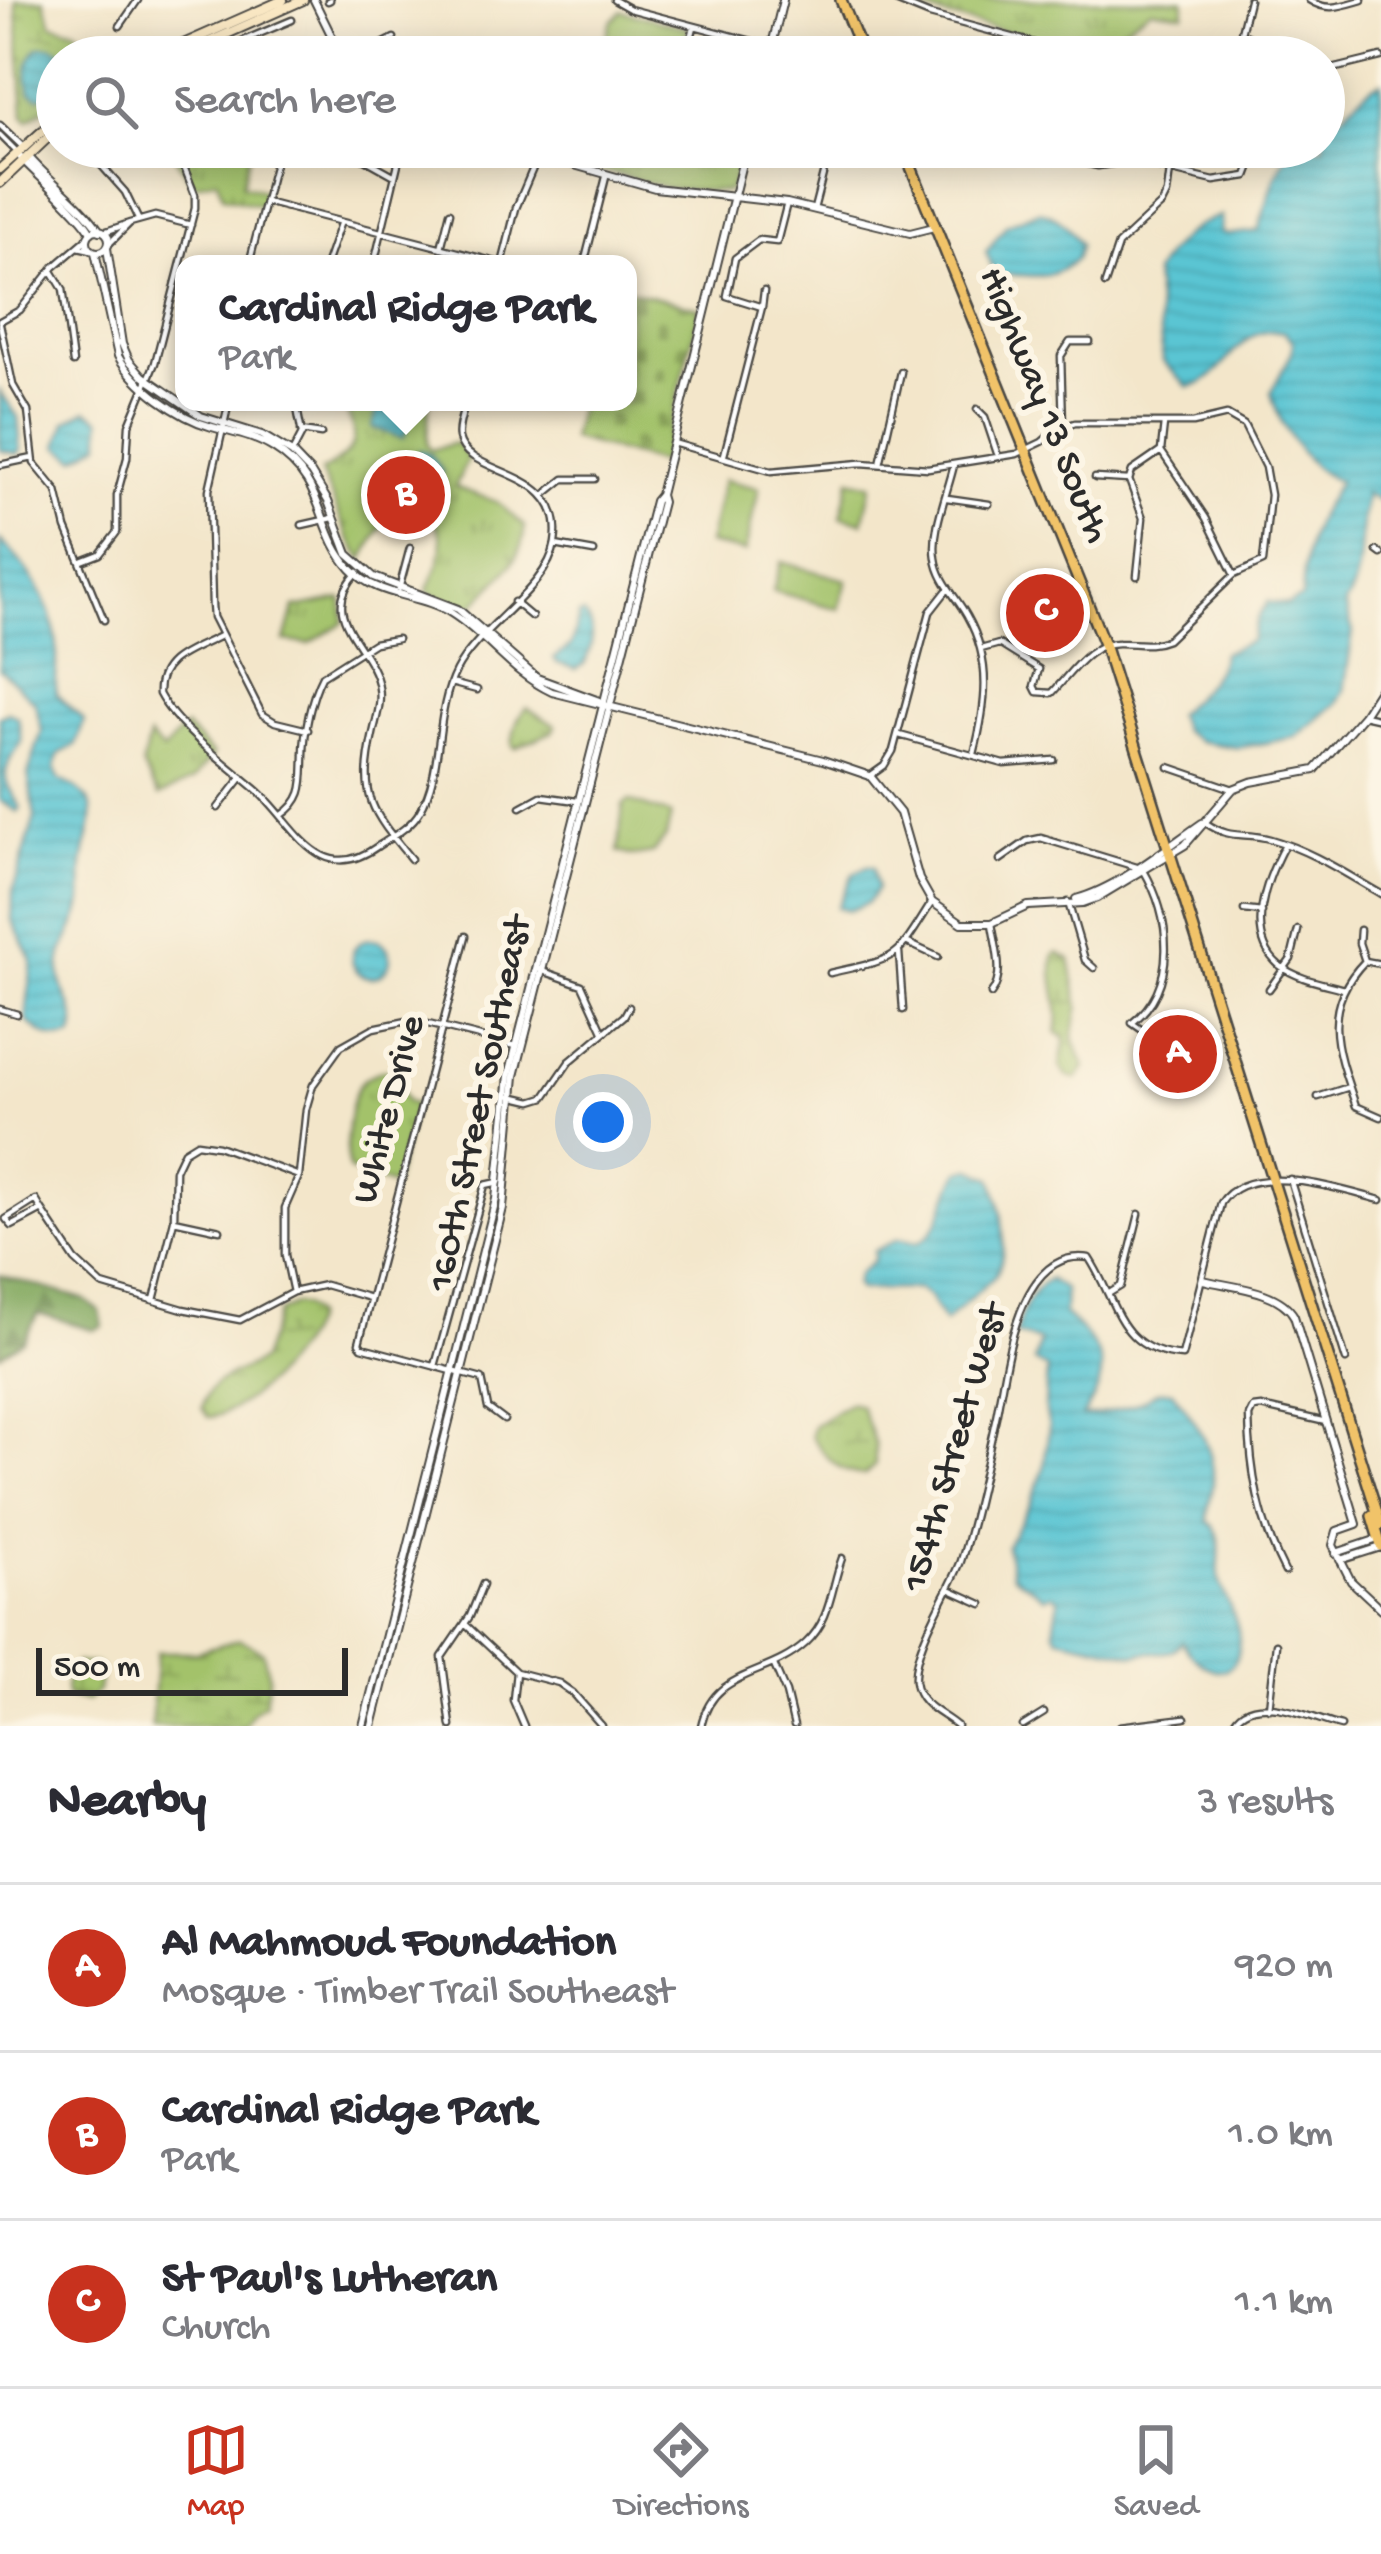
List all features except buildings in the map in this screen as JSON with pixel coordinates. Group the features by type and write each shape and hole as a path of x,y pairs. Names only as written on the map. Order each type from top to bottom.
{"main road":[{"path":"202,36 283,0"},
{"path":"223,36 303,0"},
{"path":"844,0 856,36"},
{"path":"844,0 857,36"},
{"path":"0,183 36,140"},
{"path":"0,170 36,144"},
{"name":"Highway 13 South","path":"911,168 1104,644 1381,1525"},
{"name":"Highway 13 South","path":"1316,1321 1380,1543"}],"street":[{"path":"120,26 138,0"},
{"path":"314,0 332,36"},
{"path":"774,36 783,0"},
{"path":"893,0 1008,36"},
{"path":"1240,36 1249,0"},
{"path":"1309,0 1334,8 1362,0"},
{"path":"614,2 730,36"},
{"path":"254,36 292,20"},
{"path":"692,36 694,27"},
{"path":"1241,33 1247,36"},
{"path":"1345,66 1381,57"},
{"path":"0,125 51,191 108,246 122,344 146,382"},
{"path":"0,135 22,154"},
{"path":"104,168 125,192 138,219"},
{"path":"182,255 196,201 184,168"},
{"path":"252,255 274,168"},
{"path":"381,168 395,176"},
{"path":"376,255 397,168"},
{"path":"505,255 516,208 534,168"},
{"path":"588,168 655,188 787,203 910,233 935,227"},
{"name":"160th Street Southeast","path":"362,1726 503,1208 511,1096 538,969 577,801 662,502 741,168"},
{"path":"814,209 825,168"},
{"path":"1164,168 1214,181 1247,176 1250,168"},
{"path":"1105,284 1118,245 1168,194 1168,169"},
{"path":"586,255 607,175"},
{"path":"265,202 469,255"},
{"path":"762,307 731,298 726,292 740,252 759,240 778,242 787,203"},
{"path":"442,248 450,212"},
{"path":"104,620 66,528 57,491 33,458 28,411 14,385 0,322 20,310 51,270 96,233 155,216 190,225"},
{"path":"329,255 340,222"},
{"path":"78,247 94,251 108,246 130,223"},
{"path":"96,233 94,251 118,356 175,407"},
{"path":"51,270 63,289 73,363"},
{"path":"82,561 107,548 117,532 117,495 127,458 129,425 155,363 175,284"},
{"path":"723,458 764,291"},
{"path":"1063,426 1061,356 1070,342 1090,342"},
{"path":"880,464 901,372"},
{"path":"977,410 985,417 998,455"},
{"path":"180,411 262,435 292,453 320,488 340,555 377,588 398,591 450,612 536,685 870,776 900,813 919,879 932,902 962,923 992,923 1028,906 1097,898 1194,838 1233,789 1315,770 1364,715 1381,687"},
{"path":"228,411 209,505 212,605 262,714 308,730"},
{"path":"292,453 302,431 298,411"},
{"path":"222,634 167,665 160,675 159,694 315,853 338,859 362,857 413,821 424,801 451,682 482,635 545,568 555,545 554,518 543,496 466,450 459,433 464,411"},
{"path":"674,443 777,471 841,463 928,468 1028,450 1063,426 1090,420 1164,424 1217,416 1234,417 1244,425 1259,452 1270,495 1266,554 1255,568 1234,575 1166,640 1154,645 1104,644 1094,649 1052,693 1044,694 1034,686 1039,668 999,644 981,649"},
{"path":"1164,424 1161,451 1206,518 1234,575"},
{"path":"226,427 285,457 310,484 330,519"},
{"path":"302,431 321,434"},
{"path":"1137,576 1143,518 1129,480 1132,471 1161,451"},
{"path":"0,465 33,458"},
{"path":"954,465 934,550 940,576 969,619 981,649 986,702 974,754"},
{"path":"543,496 564,479 595,478"},
{"path":"1095,478 1129,480"},
{"path":"946,498 989,504"},
{"path":"302,525 330,519"},
{"path":"555,545 594,552"},
{"path":"398,591 410,548"},
{"path":"359,571 348,583 341,603 347,627 380,690 367,790 392,836 411,859"},
{"path":"870,776 884,766 899,735 930,612 948,589"},
{"path":"514,602 532,617"},
{"path":"281,817 303,792 308,730 322,676 361,651 387,639 397,640"},
{"path":"451,682 477,690"},
{"name":"160th Street Southeast","path":"372,1726 499,1183 506,1095 516,1046 604,705"},
{"path":"1364,715 1381,719"},
{"path":"899,735 1013,765 1054,760"},
{"path":"1168,767 1233,789"},
{"path":"218,808 242,777"},
{"path":"521,807 541,796 577,801"},
{"path":"1205,822 1229,836 1270,839 1340,867 1381,894"},
{"path":"1000,860 1027,841 1041,838 1140,868 1161,914 1166,955 1151,1006 1132,1024 1158,1041"},
{"path":"1284,845 1267,881 1262,912 1266,946 1285,969 1344,989"},
{"path":"830,973 879,962 899,952 932,902"},
{"path":"1068,902 1085,960 1094,968"},
{"path":"1244,910 1262,912"},
{"path":"992,923 999,973 992,994"},
{"path":"1269,989 1285,969 1298,930"},
{"path":"1360,930 1365,961"},
{"name":"White Drive","path":"435,1366 358,1343 466,936"},
{"path":"908,943 938,957"},
{"path":"899,952 903,1010"},
{"path":"1365,961 1381,964"},
{"path":"1365,961 1344,989 1334,1037 1360,1110 1381,1117"},
{"path":"538,969 582,985 603,1032"},
{"path":"511,1096 532,1101 545,1097 569,1062 629,1007"},
{"path":"0,1009 17,1014"},
{"path":"293,1292 285,1255 285,1208 299,1176 313,1085 341,1046 386,1024 412,1020 516,1046"},
{"path":"1318,1097 1349,1088"},
{"path":"154,1300 174,1220 175,1170 184,1151 197,1143 218,1146 299,1176"},
{"path":"1290,1179 1346,1360"},
{"path":"1139,1214 1121,1286 1108,1294 1135,1340 1182,1356 1227,1194 1290,1179 1381,1200"},
{"path":"499,1183 485,1185 435,1366 482,1379 488,1408 504,1420"},
{"path":"42,1210 12,1226 6,1220 36,1200 75,1260 102,1285 154,1300 240,1320 293,1292 325,1285 370,1298"},
{"path":"174,1220 220,1230"},
{"name":"154th Street West","path":"957,1726 920,1697 915,1679 927,1638 962,1558 1016,1320 1045,1274 1081,1256 1093,1264 1108,1294"},
{"path":"1203,1280 1274,1298 1289,1307 1357,1524 1337,1531 1333,1545 1351,1581 1381,1610"},
{"path":"1285,1572 1263,1525 1254,1489 1249,1416 1253,1408 1262,1406 1326,1422"},
{"path":"1338,1556 1380,1543"},
{"path":"701,1726 718,1690 774,1666 817,1631 842,1558"},
{"path":"451,1726 442,1657 465,1624 483,1584"},
{"path":"949,1589 982,1604"},
{"path":"465,1624 515,1672 560,1684 602,1726"},
{"path":"1269,1708 1276,1644"},
{"path":"774,1666 794,1726"},
{"path":"515,1672 514,1700 524,1726"},
{"path":"1232,1726 1246,1707 1341,1726"},
{"path":"1022,1726 1044,1713"},
{"path":"1120,1726 1185,1718"}],"green space":[{"path":"16,0 44,0 52,24 77,30 79,36 36,36 36,59 30,61 27,79 36,87 36,114 28,120"},
{"path":"899,0 1184,0 1184,14 1151,9 1117,36 1023,36"},
{"path":"622,11 688,28 687,36 607,36 611,22"},
{"path":"182,168 246,168 242,185 265,191 262,206 223,197 217,179 194,185"},
{"path":"593,168 737,168 726,192 669,188"},
{"path":"637,292 700,308 661,463 571,439 578,411 637,411"},
{"path":"346,411 429,411 431,450 456,443 468,458 455,487 497,502 524,526 513,562 467,612 427,591 441,551 440,532 428,511 401,512 386,521 363,559 349,539 321,472 349,451 352,425"},
{"path":"850,479 872,484 863,522 841,517"},
{"path":"723,480 759,488 745,552 708,544"},
{"path":"781,562 847,580 839,609 773,591"},
{"path":"342,599 344,622 309,644 285,641 294,608"},
{"path":"527,708 556,726 515,748 516,724"},
{"path":"185,727 213,755 193,780 159,796 142,766 149,737 163,751"},
{"path":"629,801 671,815 666,837 653,853 618,852 623,805"},
{"path":"1058,953 1070,959 1079,1006 1073,1037 1085,1067 1077,1079 1067,1076 1060,1066 1065,1039 1057,1032 1053,966"},
{"path":"383,1070 399,1073 396,1079 407,1102 415,1104 394,1186 350,1171 348,1162 348,1122 355,1095 366,1078"},
{"path":"0,1275 83,1299 100,1311 103,1326 94,1330 38,1313 24,1340 0,1355"},
{"path":"295,1304 313,1316 286,1362 238,1406 208,1417 202,1408 211,1389 261,1360 278,1313"},
{"path":"850,1402 860,1405 875,1444 875,1465 864,1475 839,1467 811,1436 813,1426"},
{"path":"240,1639 263,1652 269,1677 265,1703 244,1726 151,1726 157,1652 196,1652"},
{"path":"76,1663 101,1669 98,1691 86,1701 66,1696 65,1686"}],"water":[{"path":"35,51 36,95 30,92 28,74"},
{"path":"1381,82 1381,501 1362,492 1366,496 1356,580 1345,604 1353,632 1344,691 1337,703 1296,737 1238,748 1199,741 1182,731 1176,714 1211,679 1222,653 1251,641 1268,602 1287,605 1302,598 1311,535 1339,481 1305,457 1275,404 1271,392 1292,353 1293,341 1285,332 1253,336 1213,375 1188,387 1163,361 1154,274 1182,238 1210,220 1221,216 1221,233 1226,235 1258,231 1280,168 1345,168 1345,112"},
{"path":"1039,211 1058,219 1072,233 1080,245 1076,259 1046,275 996,275 986,252 1006,225"},
{"path":"0,391 18,417 18,454 0,450"},
{"path":"87,410 101,419 101,443 76,458 58,446 66,422"},
{"path":"377,411 413,413 403,438 372,427"},
{"path":"421,450 431,455 442,472 428,504 404,504 416,454"},
{"path":"0,540 43,596 56,637 56,694 84,721 76,745 59,754 55,767 59,779 85,796 92,814 81,905 60,964 75,1027 73,1036 61,1039 26,1020 32,960 12,921 13,891 35,817 28,774 42,731 35,703 0,669"},
{"path":"584,614 592,638 584,664 576,669 557,663 554,658 571,646 579,615"},
{"path":"9,712 18,718 22,742 6,774 21,808 18,812 0,801 0,716"},
{"path":"873,867 877,889 868,902 849,911 837,907 853,874"},
{"path":"371,939 384,945 390,958 384,971 371,977 358,971 352,958 358,945"},
{"path":"971,1168 992,1178 999,1201 1003,1241 995,1276 944,1323 929,1297 917,1289 859,1290 855,1284 858,1274 874,1260 874,1251 898,1239 918,1243 927,1236 960,1171"},
{"path":"1049,1279 1065,1290 1064,1314 1089,1339 1100,1362 1098,1387 1082,1417 1173,1391 1207,1445 1213,1469 1208,1521 1218,1534 1220,1582 1239,1635 1237,1655 1225,1670 1200,1662 1182,1641 1166,1652 1137,1655 1058,1637 1054,1630 1059,1599 1052,1594 1044,1597 1012,1574 1006,1546 1030,1505 1044,1468 1049,1427 1047,1369 1034,1361 1040,1341 1016,1335 1027,1303"}],"place":[{"name":"Cardinal Ridge Park","path":"406,495"},
{"name":"St Paul's Lutheran","path":"1045,613"},
{"name":"Al Mahmoud Foundation","path":"1178,1054"}]}
